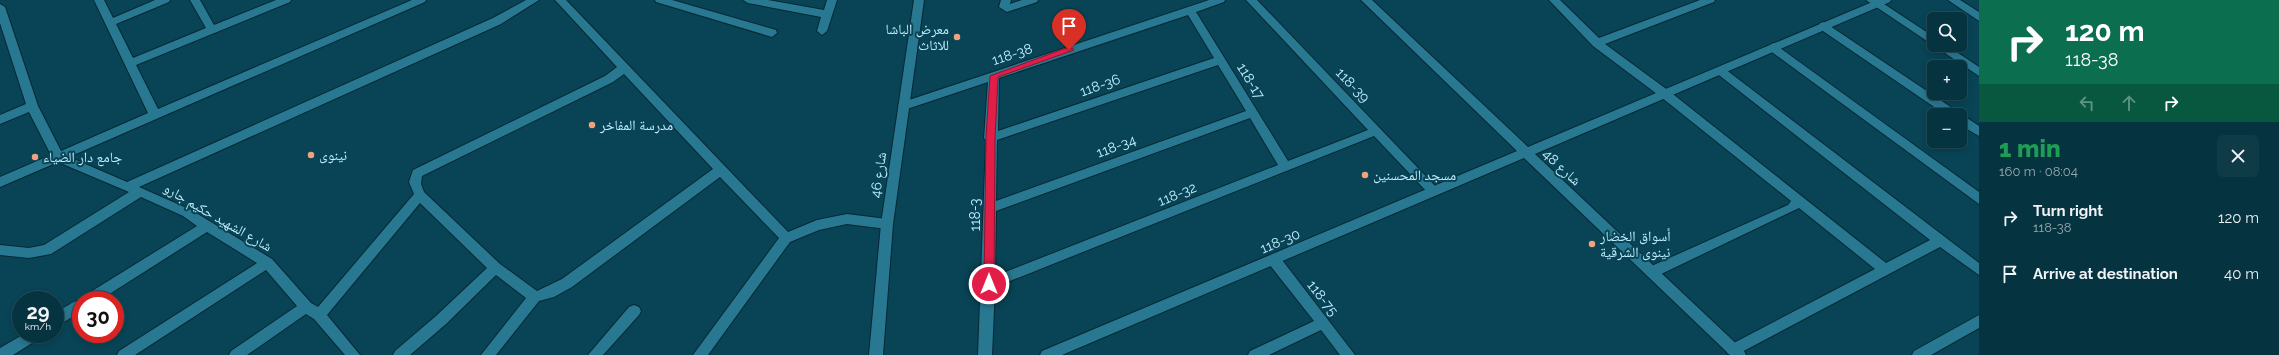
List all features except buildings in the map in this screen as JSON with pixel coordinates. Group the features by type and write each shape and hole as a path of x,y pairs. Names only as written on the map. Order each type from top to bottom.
{"street":[{"path":"99,0 155,115"},
{"path":"110,22 165,0"},
{"path":"195,0 212,30"},
{"path":"130,63 286,0"},
{"path":"0,182 59,158 421,0"},
{"path":"0,250 29,253 47,250 133,189 497,21 534,0"},
{"path":"560,0 786,238"},
{"path":"748,0 827,14"},
{"path":"822,31 832,0"},
{"name":"شارع 46","path":"876,355 887,224 919,0"},
{"path":"1006,4 1033,0"},
{"name":"118-38","path":"904,106 1220,0"},
{"name":"118-39","path":"1251,0 1433,191"},
{"name":"شارع 48","path":"1366,0 1736,353"},
{"path":"1556,2 1570,0"},
{"path":"1597,43 1710,0"},
{"path":"1953,0 1979,16"},
{"path":"667,1 772,33"},
{"path":"1878,1 1927,37"},
{"name":"118-30","path":"1047,355 1274,260 1524,152 1721,72 1773,47 1824,26 1878,1"},
{"path":"1556,2 1597,43 1665,94 1798,202 1885,270"},
{"path":"0,7 32,106 59,158"},
{"name":"118-17","path":"1190,10 1286,167"},
{"path":"1824,26 1944,108"},
{"path":"1773,47 1979,199"},
{"path":"1949,52 1979,72"},
{"name":"118-36","path":"990,138 1220,60"},
{"path":"535,297 495,268 420,195 414,185 414,178 417,173 609,79 625,67"},
{"path":"1721,72 1979,270"},
{"name":"118-3","path":"985,355 989,284 990,138 994,76"},
{"path":"0,120 32,106"},
{"name":"118-34","path":"990,208 1252,113"},
{"path":"1967,124 1979,132"},
{"name":"118-32","path":"989,284 1376,131"},
{"name":"شارع الشهيد حكيم جارو","path":"59,158 82,166 106,180 161,200 208,226 267,263 306,307 319,315 353,355"},
{"path":"488,355 535,297 549,293 567,283 722,169"},
{"path":"319,315 420,195"},
{"path":"1652,272 1792,208 1798,202"},
{"path":"700,355 786,238 817,225 847,219 887,224"},
{"path":"103,291 208,226"},
{"path":"1736,353 1941,240"},
{"name":"118-75","path":"1274,260 1348,355"},
{"path":"124,355 267,263"},
{"path":"400,355 441,320 495,268"},
{"path":"236,355 306,307"},
{"path":"595,355 634,311"},
{"path":"1919,355 1979,321"},
{"path":"1255,355 1323,323"},
{"path":"1,355 20,343"}],"place":[{"name":"معرض الباشا للاثاث","path":"957,37"},
{"name":"مدرسة المفاخر","path":"592,125"},
{"name":"نينوى","path":"311,155"},
{"name":"جامع دار الضياء","path":"35,157"},
{"name":"مسجد المحسنين","path":"1365,175"},
{"name":"أسواق الخضار نينوى الشرقية","path":"1592,244"}],"route":[{"path":"989,284 990,138 994,76 1069,50"}]}
